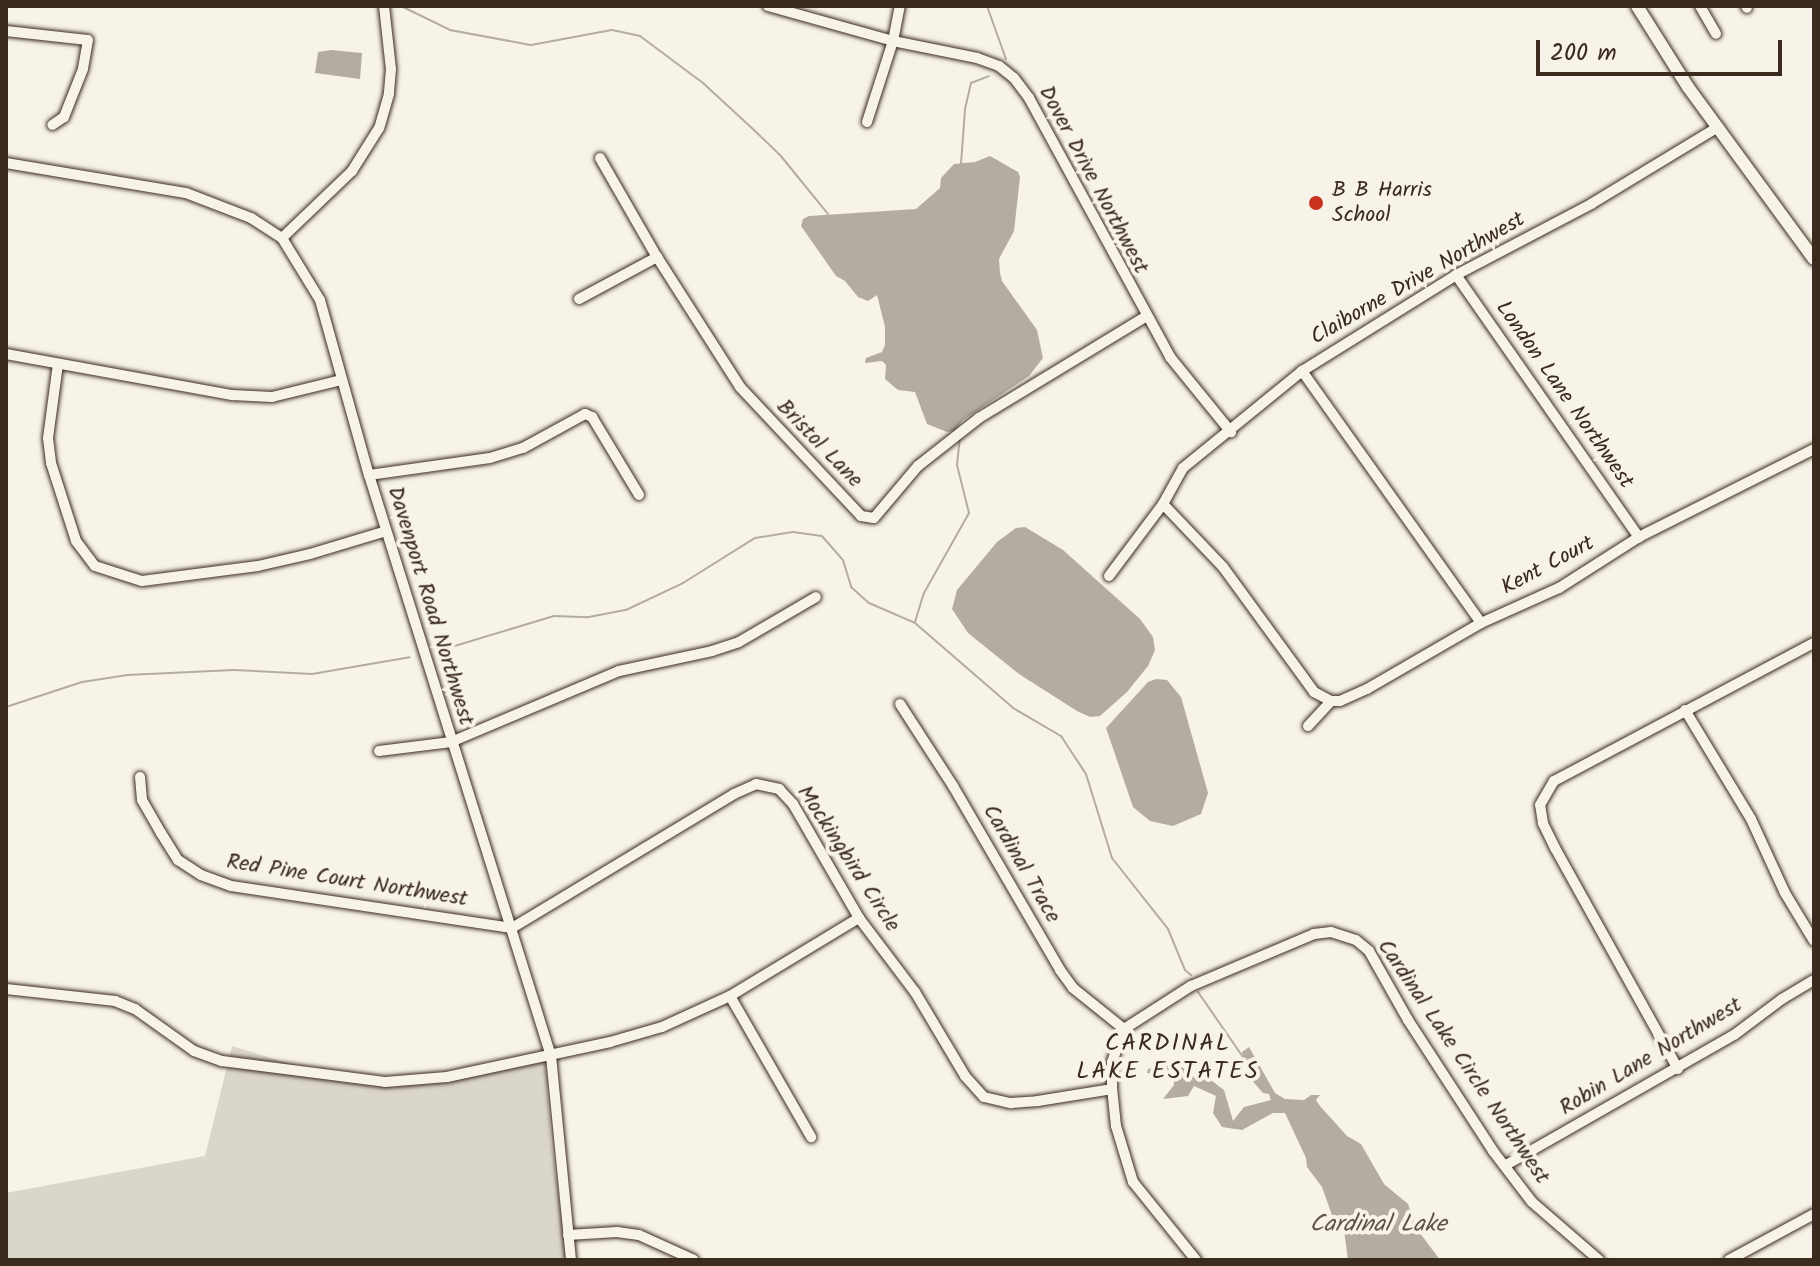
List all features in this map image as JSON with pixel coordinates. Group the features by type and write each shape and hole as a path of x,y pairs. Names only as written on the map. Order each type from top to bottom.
{"main road":[{"path":"1637,6 1665,53 1814,259"}],"street":[{"path":"6,163 186,193 251,218 282,238 341,183 368,150 379,128 391,69 384,6"},
{"name":"Dover Drive Northwest","path":"768,6 893,41 977,58 999,66 1014,78 1029,98 1145,317 1170,357 1231,432"},
{"path":"867,122 893,41 900,6"},
{"path":"1700,6 1716,34"},
{"path":"6,31 88,40 83,69 64,117 52,125"},
{"name":"Claiborne Drive Northwest","path":"1109,576 1163,504 1183,468 1231,432 1302,371 1456,275 1591,204 1718,127"},
{"path":"579,299 657,257 600,158"},
{"name":"Davenport Road Northwest","path":"282,238 320,300 386,531 551,1056 571,1260"},
{"name":"Bristol Lane","path":"657,257 740,387 859,515 874,518 918,466 964,429 1145,317"},
{"name":"London Lane Northwest","path":"1456,275 1639,537"},
{"path":"6,354 232,395 272,397 342,380"},
{"path":"58,364 48,438 51,463 76,541 95,566 142,581 258,566 386,531"},
{"path":"1302,371 1481,623"},
{"path":"369,475 490,458 523,448 585,414 592,417 639,495"},
{"name":"Kent Court","path":"1308,726 1331,701 1340,701 1367,689 1481,623 1559,588 1639,537 1814,449"},
{"path":"1163,504 1223,567 1314,692 1331,701"},
{"path":"379,751 451,742 619,671 660,660 696,656 739,642 816,597"},
{"path":"1678,1069 1555,848 1543,823 1540,805 1554,781 1814,643"},
{"name":"Cardinal Trace","path":"900,704 953,786 1060,970 1073,988 1124,1029"},
{"path":"1685,710 1751,819 1785,893 1814,941"},
{"name":"Red Pine Court Northwest","path":"140,777 142,800 161,833 178,860 201,875 231,886 512,928"},
{"name":"Mockingbird Circle","path":"512,928 673,830 756,784 779,789 793,804 859,918 915,992 965,1076 984,1097 1011,1103 1112,1089"},
{"path":"6,989 115,1001 135,1009 194,1051 222,1061 385,1082 447,1077 551,1056 662,1027 730,996 859,918"},
{"name":"Cardinal Lake Circle Northwest","path":"1124,1029 1191,986 1314,934 1331,932 1356,940 1379,964 1408,1020 1532,1202 1599,1260"},
{"name":"Robin Lane Northwest","path":"1506,1165 1678,1069 1814,980"},
{"path":"730,996 811,1137"},
{"path":"1124,1029 1112,1062 1112,1089 1116,1126 1133,1182 1196,1260"},
{"path":"1729,1260 1814,1214"},
{"path":"568,1235 617,1232 639,1235 694,1260"}],"shaded area":[{"path":"232,1046 320,1073 417,1078 545,1060 551,1141 567,1260 6,1260 6,1193 205,1156"}],"water":[{"path":"318,52 362,53 360,79 315,73"},
{"path":"990,156 1018,172 1020,177 1014,231 999,259 1000,273 1002,281 1037,330 1043,358 1029,376 963,420 954,431 947,432 927,424 915,392 898,390 885,379 886,365 882,361 865,363 866,358 882,352 885,345 885,327 877,295 868,301 858,297 845,281 836,276 801,226 803,219 809,216 916,209 940,188 941,178 954,164 975,162"},
{"path":"1025,527 1063,550 1140,619 1153,637 1155,650 1148,666 1127,692 1100,716 1090,717 1077,711 1019,674 968,633 952,609 957,590 997,542 1016,528"},
{"path":"1167,680 1181,697 1208,793 1201,814 1173,826 1150,821 1133,807 1106,728 1148,682"},
{"name":"Cardinal Lake","path":"1249,1047 1275,1093 1285,1099 1304,1100 1311,1095 1320,1095 1316,1100 1320,1106 1347,1136 1361,1144 1384,1184 1408,1204 1417,1229 1440,1260 1348,1260 1344,1230 1333,1218 1322,1187 1307,1167 1306,1158 1285,1113 1273,1113 1242,1130 1222,1127 1213,1113 1216,1096 1194,1086 1188,1096 1163,1099 1174,1085 1173,1076 1147,1073 1148,1069 1172,1063 1190,1071 1194,1078 1208,1078 1224,1090 1233,1121 1244,1107 1271,1100 1269,1094 1263,1093 1249,1077 1242,1052"}],"waterway":[{"path":"401,6 450,30 531,45 612,30 640,36 703,83 754,130 780,155 828,214"},
{"path":"987,6 1006,59"},
{"path":"961,164 965,109 971,83 989,76"},
{"path":"915,622 924,593 969,513 957,465 960,436"},
{"path":"438,651 554,616 589,617 626,610 683,583 755,538 793,532 822,536 843,560 851,587 869,603 915,623 1013,708 1061,736 1086,774 1112,858 1168,929 1185,970 1191,975"},
{"path":"6,707 82,682 127,675 234,670 312,674 410,657"},
{"path":"1198,992 1243,1057"}],"place":[{"name":"B B Harris School","path":"1316,203"}],"district":[{"name":"CARDINAL LAKE ESTATES","path":"1168,1058"}]}
